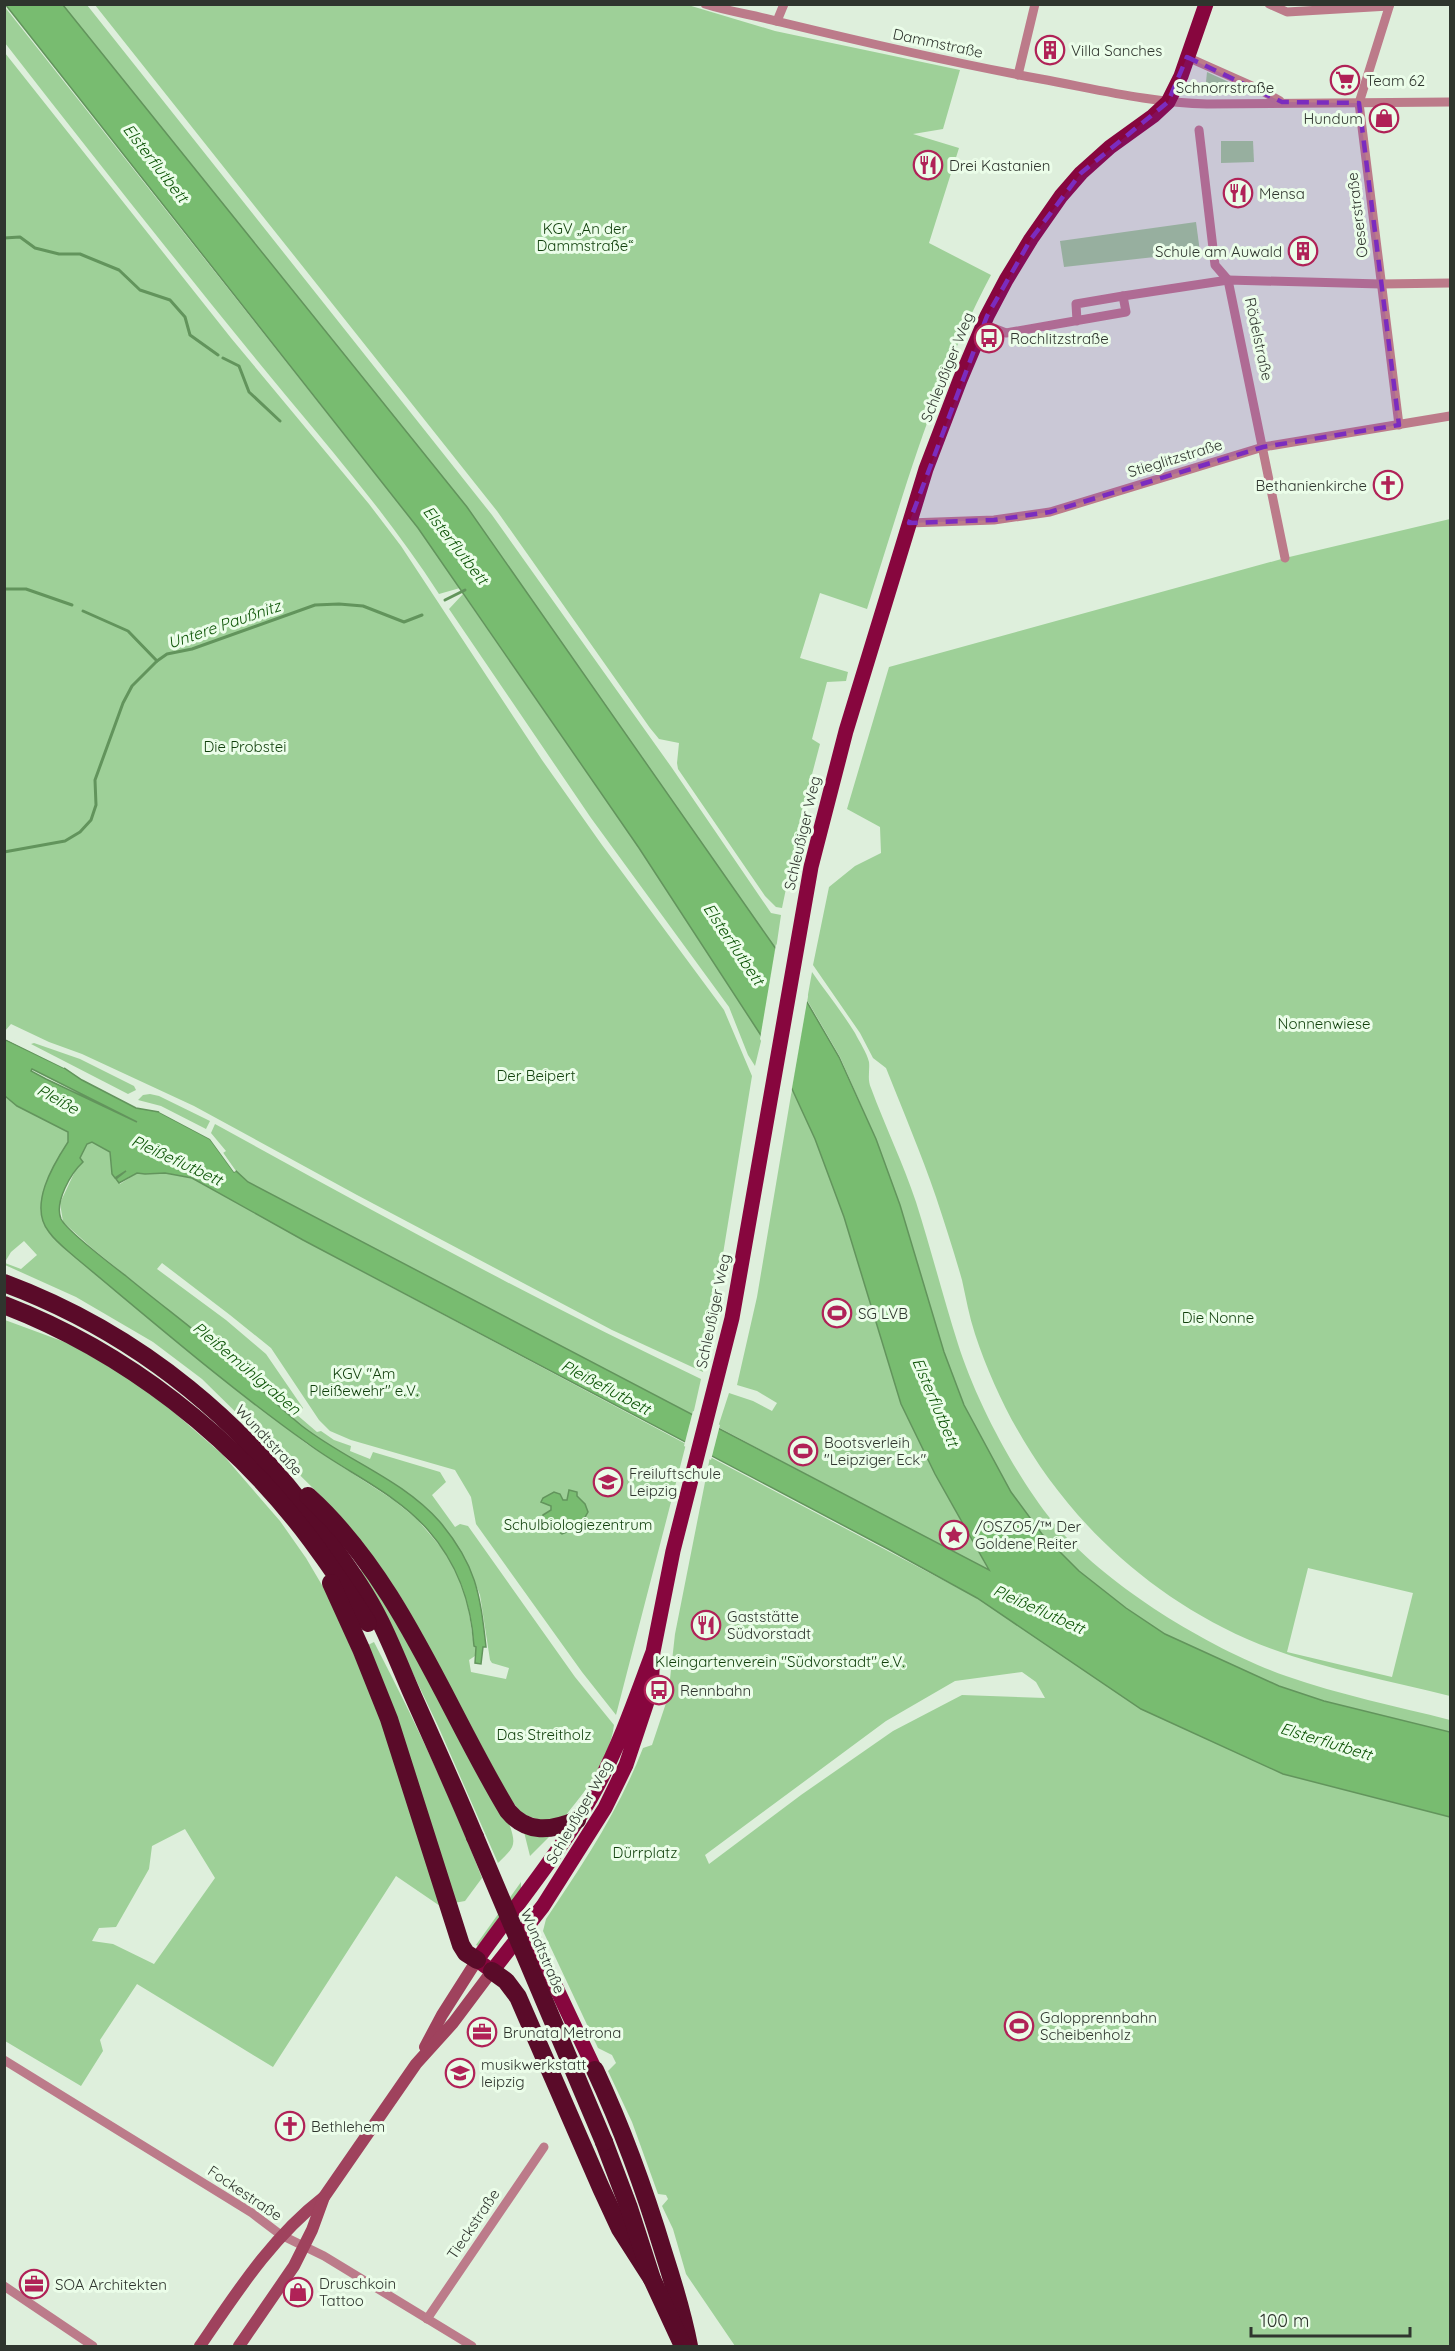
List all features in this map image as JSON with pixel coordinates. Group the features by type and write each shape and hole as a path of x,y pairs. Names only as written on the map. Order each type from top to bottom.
{"highway":[{"name":"Wundtstraße","path":"4,1283 77,1315 148,1357 210,1406 263,1456 309,1512 355,1578 380,1620 475,1836 604,2142 652,2279 686,2346"},
{"name":"Wundtstraße","path":"4,1305 67,1332 135,1372 182,1407 252,1472 311,1540 370,1626 419,1710"},
{"path":"263,1456 319,1506 366,1561 386,1589 508,1811 519,1822 535,1829 577,1820"},
{"path":"311,1540 361,1648 389,1719 461,1945 466,1953 506,1981 518,1997 620,2229 652,2279"},
{"path":"595,2070 621,2127 651,2211 682,2310 686,2346"},
{"name":"Wundtstraße","path":"629,2208 654,2260 686,2346"}],"main road":[{"path":"1168,102 1181,76 1206,4"},
{"name":"Schleußiger Weg","path":"485,1966 529,1924 584,1845 623,1772 651,1690 653,1652 673,1551 734,1307 810,867 825,807 926,469 983,324 1021,255 1061,196 1081,173 1110,147 1153,116 1168,102"},
{"name":"Schleußiger Weg","path":"485,1966 598,1784 624,1732 653,1652"},
{"path":"529,1924 536,1945 595,2070"},
{"path":"416,2064 441,2015 485,1966"},
{"path":"239,2346 294,2266 324,2197 416,2064 453,2023 485,1966"},
{"path":"200,2346 253,2270 281,2235 324,2197"}],"street":[{"name":"Dammstraße","path":"705,4 737,14 1018,75 1168,102"},
{"path":"777,21 784,4"},
{"path":"1018,75 1035,4"},
{"path":"1269,4 1287,12 1390,5"},
{"name":"Oeserstraße","path":"1390,5 1359,103 1399,425"},
{"name":"Schnorrstraße","path":"1188,57 1282,102"},
{"name":"Schnorrstraße","path":"1168,102 1199,104 1450,102"},
{"name":"Rödelstraße","path":"1199,130 1215,265 1228,280 1285,558"},
{"path":"1077,321 1076,304 1228,280 1381,284 1450,283"},
{"path":"983,324 1006,333 1126,312 1123,296"},
{"name":"Stieglitzstraße","path":"909,523 994,520 1050,512 1263,447 1450,416"},
{"name":"Fockestraße","path":"4,2060 252,2213 281,2235 324,2256 472,2346"},
{"name":"Tieckstraße","path":"427,2319 544,2147"},
{"path":"4,2286 93,2346"}],"highlighted area":[{"path":"1187,57 1282,102 1359,103 1399,425 1263,447 1050,512 994,520 909,523 987,316 1031,239 1081,173 1168,102"}],"green space":[{"path":"63,5 87,5 492,515 672,768 771,913 781,915 776,949 467,507"},
{"name":"KGV „An der Dammstraße“","path":"95,5 688,5 775,31 960,70 943,129 913,134 959,148 929,243 991,275 953,356 921,439 867,609 820,593 800,658 848,672 846,681 827,682 812,739 820,744 801,816 782,908 776,907 765,896 678,769 679,743 659,739 650,728 497,511"},
{"path":"4,6 418,528 460,588 439,594 372,501 66,121 5,43"},
{"name":"Die Probstei","path":"5,53 231,338 369,504 401,546 542,760 724,1010 752,1076 722,1260 704,1351 703,1372 612,1330 194,1106 11,1024 5,1031"},
{"path":"1207,72 1244,89 1245,93 1205,92"},
{"path":"1221,141 1253,141 1254,162 1221,163"},
{"path":"1196,222 1200,252 1064,267 1060,241"},
{"name":"Die Nonne","path":"1450,519 1450,1696 1322,1665 1247,1639 1199,1615 1155,1586 1115,1552 1078,1515 1046,1475 1018,1431 994,1384 973,1327 962,1280 936,1197 886,1068 873,1058 860,1033 813,965 829,887 855,866 881,853 880,827 847,809 889,667 1285,558","holes":["1308,1568 1413,1593 1392,1677 1287,1652"]},
{"path":"463,594 639,848 762,1037 755,1066 748,1055 729,1007 591,818 449,609"},
{"path":"812,972 850,1025 868,1058 870,1085 916,1202 958,1344 975,1389 1011,1460 1053,1522 1100,1569 1192,1632 1256,1664 1306,1683 1450,1720 1450,1732 1324,1701 1279,1686 1165,1634 1126,1608 1079,1571 1042,1534 1011,1492 964,1405 944,1352 900,1205 876,1139 840,1057 807,1000"},
{"path":"34,1043 80,1059 134,1086 136,1090 128,1094 31,1044"},
{"path":"792,1089 815,1139 844,1217 901,1404 935,1474 989,1571 718,1427 729,1393 753,1401 772,1411 777,1403 757,1391 737,1385 757,1297"},
{"path":"143,1095 159,1096 210,1121 206,1129 161,1106 138,1100"},
{"path":"5,1096 17,1106 68,1132 68,1142 60,1154 59,1243 307,1444 393,1500 302,1426 188,1326 63,1222 60,1203 77,1167 83,1162 80,1158 87,1144 92,1142 110,1152 112,1174 120,1184 137,1173 165,1173 192,1178 303,1240 686,1444 616,1715 582,1672 476,1524 471,1497 455,1470 351,1440 330,1431 319,1420 271,1348 162,1263 157,1269 226,1320 266,1354 303,1408 296,1414 317,1432 321,1431 334,1440 351,1446 350,1451 370,1459 373,1452 440,1472 446,1482 432,1495 455,1527 460,1524 468,1526 575,1677 614,1725 611,1741 601,1765 563,1820 549,1823 522,1814 509,1797 402,1599 380,1566 320,1495 202,1379 153,1342 76,1297 5,1265 5,1263 21,1269 37,1255 24,1241 11,1252 5,1262","holes":["416,1519 465,1558 480,1595 490,1660 492,1663 509,1668 506,1679 471,1672 469,1660 475,1656 477,1646 474,1646 467,1600 457,1571 446,1553"]},
{"path":"215,1124 517,1287 701,1379 693,1415 248,1182 237,1174 223,1153 226,1151 211,1133"},
{"path":"5,1320 70,1344 127,1377 169,1408 223,1455 280,1521 306,1558 329,1597 383,1722 440,1906 396,1876 273,2067 137,1984 100,2040 103,2051 81,2086 5,2041","holes":["185,1829 215,1878 154,1964 113,1944 92,1941 99,1928 116,1927 149,1869 152,1846"]},
{"name":"Galopprennbahn Scheibenholz","path":"710,1457 977,1598 1024,1629 1283,1774 1450,1817 1450,2346 735,2346 686,2274 673,2229 662,2206 668,2199 666,2195 658,2194 632,2122 608,2071 616,2063 612,2055 598,2048 543,1931 546,1919 612,1815 643,1748 652,1745 668,1697 675,1634","holes":["1022,1672 1036,1682 1045,1698 962,1695 893,1731 801,1795 709,1864 705,1855 886,1721 955,1681"]},
{"path":"366,1567 510,1826 512,1847 498,1863 438,1726 395,1636 358,1573"},
{"path":"374,1642 458,1818 482,1878 465,1901 454,1903 366,1646"},
{"path":"524,1832 549,1837 530,1856"},
{"path":"521,1882 521,1890 478,1946 476,1945"}],"water":[{"path":"5,4 63,5 467,507 776,949 839,1057 876,1139 900,1205 944,1352 964,1405 1011,1492 1042,1534 1079,1571 1126,1608 1165,1634 1279,1686 1324,1701 1450,1732 1450,1817 1283,1774 1141,1709 977,1598 888,1549 303,1240 192,1178 165,1173 137,1173 119,1183 116,1179 126,1171 115,1178 112,1174 110,1152 92,1142 87,1144 80,1158 83,1162 69,1180 62,1196 59,1212 61,1219 91,1248 232,1362 302,1426 392,1482 425,1507 440,1522 462,1552 478,1595 486,1647 483,1647 481,1664 475,1663 476,1647 470,1614 461,1584 447,1556 428,1530 386,1494 322,1454 248,1399 161,1329 52,1236 43,1222 42,1198 50,1174 68,1142 68,1132 17,1106 5,1096 4,1039 64,1068 136,1108 159,1112 210,1139 234,1172 236,1171 248,1182 989,1570 935,1474 901,1404 844,1217 815,1139 792,1089 762,1037 639,848 418,528","holes":["32,1069 137,1122 46,1079 31,1071"]},
{"path":"569,1490 577,1492 577,1496 585,1504 588,1512 584,1519 575,1523 572,1530 562,1534 544,1522 543,1515 551,1510 551,1506 541,1502 543,1498 554,1492 560,1494 563,1500 567,1500"}],"pier":[{"path":"776,944 808,996 791,1094 760,1039"},
{"path":"4,1036 66,1065 64,1068 5,1039"},
{"path":"160,1110 212,1137 236,1171 234,1172 210,1139 159,1112"},
{"path":"693,1411 720,1425 711,1460 684,1446"}],"waterway":[{"path":"4,238 20,237 35,248 59,254 80,254 119,270 140,290 170,300 185,317 190,335 218,355"},
{"path":"223,358 239,366 249,392 280,421"},
{"path":"4,589 26,589 72,605"},
{"path":"445,600 465,590"},
{"name":"Untere Paußnitz","path":"4,852 65,841 80,832 91,820 96,805 95,780 123,703 132,686 167,654 192,649 315,605 363,606 404,622 422,615"},
{"path":"83,611 128,631 157,661"}],"place":[{"name":"Villa Sanches","path":"1050,50"},
{"name":"Team 62","path":"1345,80"},
{"name":"Hundum","path":"1384,118"},
{"name":"Drei Kastanien","path":"928,165"},
{"name":"Mensa","path":"1238,193"},
{"name":"Schule am Auwald","path":"1303,251"},
{"name":"Rochlitzstraße","path":"989,338"},
{"name":"Bethanienkirche","path":"1388,485"},
{"name":"SG LVB","path":"837,1313"},
{"name":"Bootsverleih \"Leipziger Eck\"","path":"803,1451"},
{"name":"Freiluftschule Leipzig","path":"608,1482"},
{"name":"/OSZO5/™ Der Goldene Reiter","path":"954,1535"},
{"name":"Gaststätte Südvorstadt","path":"706,1625"},
{"name":"Rennbahn","path":"659,1690"},
{"name":"Galopprennbahn Scheibenholz","path":"1019,2026"},
{"name":"Brunata Metrona","path":"482,2032"},
{"name":"musikwerkstatt leipzig","path":"460,2073"},
{"name":"Bethlehem","path":"290,2126"},
{"name":"SOA Architekten","path":"34,2284"},
{"name":"Druschkoin Tattoo","path":"298,2292"}],"water label":[{"name":"Elsterflutbett","path":"156,163"},
{"name":"Elsterflutbett","path":"456,545"},
{"name":"Elsterflutbett","path":"734,944"},
{"name":"Pleiße","path":"58,1099"},
{"name":"Pleißeflutbett","path":"177,1160"},
{"name":"Pleißemühlgraben","path":"247,1368"},
{"name":"Pleißeflutbett","path":"606,1387"},
{"name":"Elsterflutbett","path":"936,1402"},
{"name":"Pleißeflutbett","path":"1039,1609"},
{"name":"Elsterflutbett","path":"1326,1741"}],"park label":[{"name":"Nonnenwiese","path":"1324,1023"},
{"name":"Der Beipert","path":"536,1075"},
{"name":"KGV \"Am Pleißewehr\" e.V.","path":"364,1382"},
{"name":"Schulbiologiezentrum","path":"578,1524"},
{"name":"Kleingartenverein \"Südvorstadt\" e.V.","path":"780,1661"},
{"name":"Das Streitholz","path":"544,1734"},
{"name":"Dürrplatz","path":"645,1852"}]}
